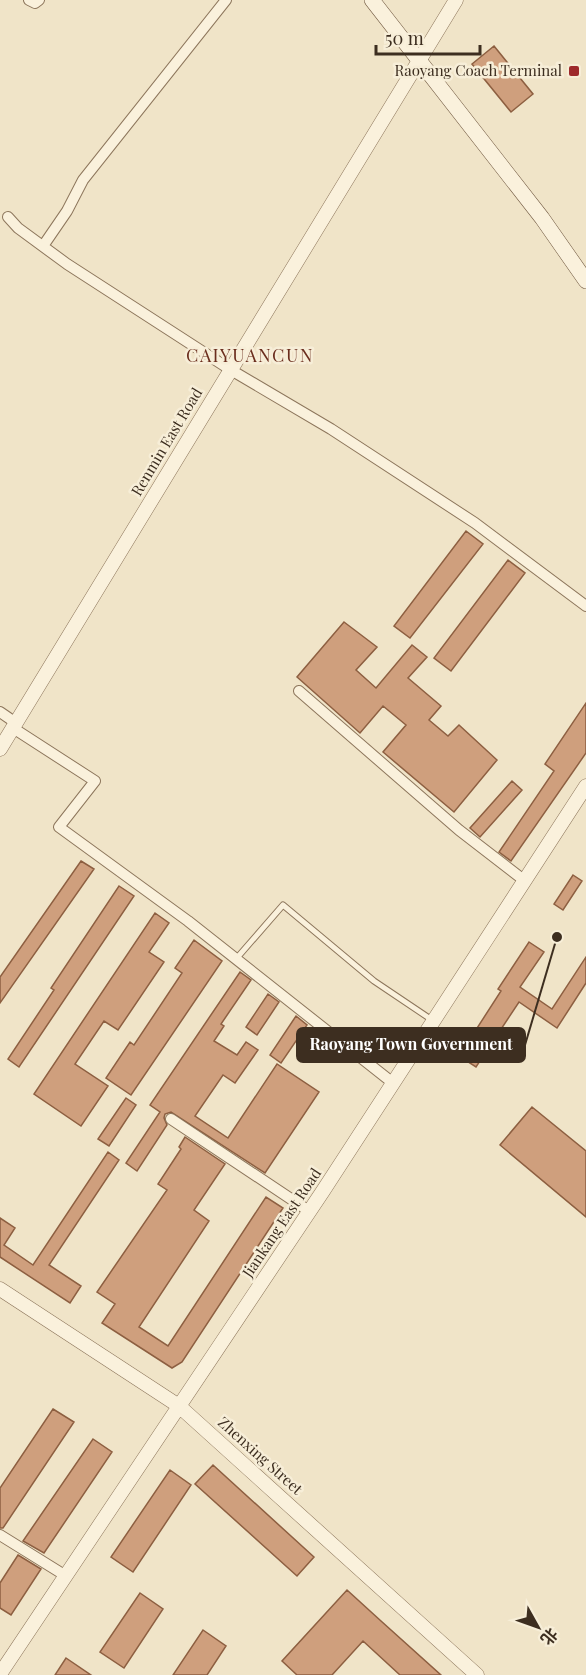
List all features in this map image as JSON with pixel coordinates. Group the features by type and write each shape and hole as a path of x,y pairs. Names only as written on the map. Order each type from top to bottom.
{"main road":[{"path":"372,0 542,218 586,281"}],"street":[{"path":"29,0 35,3 39,0"},
{"path":"43,246 67,212 83,180 226,0"},
{"name":"Renmin East Road","path":"0,749 456,0"},
{"path":"8,218 67,264 231,370 331,429 475,523 586,606"},
{"path":"300,691 459,830 525,881"},
{"path":"0,712 14,725 95,780 59,827 188,921 393,1083"},
{"name":"Jiankang East Road","path":"0,1674 309,1211 586,786"},
{"path":"171,1119 309,1211"},
{"name":"Zhenxing Street","path":"0,1288 179,1406 477,1675"},
{"path":"0,1535 66,1576"}],"lane":[{"path":"236,959 283,905 374,981 433,1021"}],"building":[{"path":"494,46 533,94 511,112 472,64"},
{"path":"466,531 483,544 410,638 394,626"},
{"path":"508,560 525,573 451,671 434,658"},
{"path":"344,622 377,647 356,670 376,688 412,645 427,657 408,678 441,706 429,720 448,736 459,725 497,760 454,812 383,752 406,725 383,706 360,733 297,677"},
{"path":"586,703 586,753 511,861 499,852 554,771 545,764"},
{"path":"512,781 522,790 480,837 470,828"},
{"path":"81,861 94,869 0,1003 0,977"},
{"path":"573,875 582,881 563,910 554,904"},
{"path":"119,886 134,896 19,1067 8,1059 54,990 51,988"},
{"path":"155,913 169,923 149,952 164,962 118,1030 104,1021 75,1064 108,1086 81,1126 34,1094"},
{"path":"194,940 222,961 131,1095 106,1078 130,1042 134,1045 182,973 175,968"},
{"path":"529,942 544,952 520,987 552,1009 586,957 586,983 557,1028 519,1002 476,1067 459,1056 501,991 498,989"},
{"path":"240,972 251,980 221,1024 224,1026 214,1041 237,1055 246,1042 258,1050 235,1083 223,1075 195,1116 228,1138 277,1064 319,1092 265,1173 171,1112 165,1114 167,1125 137,1171 126,1163 160,1112 150,1105"},
{"path":"268,994 279,1002 257,1035 246,1027"},
{"path":"296,1016 307,1025 281,1063 270,1055"},
{"path":"126,1098 136,1105 109,1146 98,1139"},
{"path":"532,1107 586,1151 586,1217 500,1145"},
{"path":"185,1137 225,1164 194,1210 209,1221 139,1327 168,1346 266,1197 283,1208 182,1362 172,1368 102,1323 115,1304 97,1292 167,1190 158,1184 181,1149 179,1147"},
{"path":"108,1152 119,1160 49,1265 81,1286 70,1303 0,1257 0,1218 15,1228 4,1245 33,1265"},
{"path":"53,1409 74,1422 3,1528 0,1528 0,1488"},
{"path":"93,1439 112,1452 44,1553 23,1541"},
{"path":"213,1465 314,1557 297,1576 195,1484"},
{"path":"170,1470 191,1485 133,1572 111,1557"},
{"path":"18,1555 41,1569 11,1615 0,1608 0,1583"},
{"path":"347,1590 441,1675 400,1675 363,1641 332,1675 297,1675 282,1661"},
{"path":"140,1593 163,1609 124,1668 100,1652"},
{"path":"203,1630 226,1646 207,1675 173,1675"},
{"path":"66,1658 91,1675 55,1675"}],"place":[{"name":"Raoyang Coach Terminal","path":"574,71"},
{"name":"Raoyang Town Government","path":"557,937"}],"district":[{"name":"CAIYUANCUN","path":"250,356"}]}
